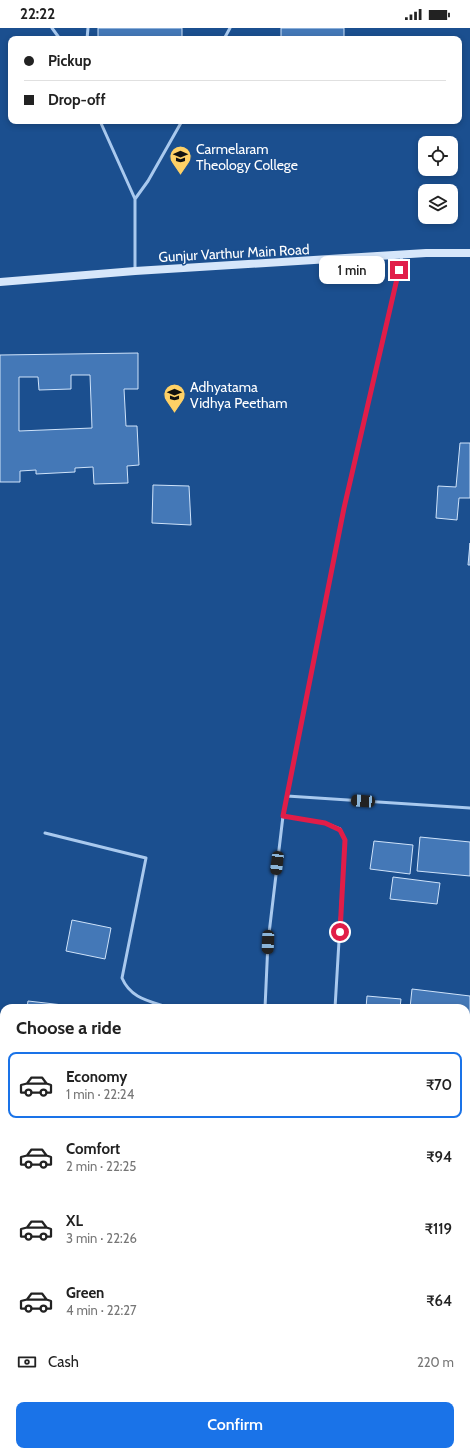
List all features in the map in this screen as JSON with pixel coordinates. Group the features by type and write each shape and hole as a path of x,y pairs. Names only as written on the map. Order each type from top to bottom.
{"main road":[{"name":"Gunjur Varthur Main Road","path":"0,282 135,271 402,256 426,253 470,253"}],"lane":[{"path":"101,124 136,199 135,271"},
{"path":"136,199 180,124"},
{"path":"265,1004 268,942 283,816 344,508 402,256"},
{"path":"287,796 470,808"},
{"path":"283,816 325,823 340,830 345,840 335,1004"},
{"path":"45,833 146,858 122,978 126,986 134,995 159,1004"}],"building":[{"path":"98,28 182,28 182,36 98,36"},
{"path":"281,28 344,28 344,36 281,36"},
{"path":"138,353 138,389 124,389 126,426 137,426 139,465 127,466 128,483 94,484 93,467 75,468 75,472 36,474 36,470 20,471 20,482 0,482 0,355","holes":["71,375 90,375 92,428 19,431 19,377 38,377 39,390 71,389"]},
{"path":"460,443 470,443 470,498 459,498 457,520 436,518 438,486 456,487"},
{"path":"153,485 189,486 191,525 152,523"},
{"path":"470,543 470,565 468,565"},
{"path":"420,837 470,842 470,876 417,871"},
{"path":"374,841 413,845 410,874 370,869"},
{"path":"393,877 440,883 437,904 390,899"},
{"path":"72,920 111,928 105,959 66,951"},
{"path":"412,989 470,996 470,1004 410,1004"},
{"path":"367,996 401,999 400,1004 366,1004"},
{"path":"28,1001 54,1004 28,1004"}],"place":[{"name":"Carmelaram Theology College","path":"181,176"},
{"name":"Adhyatama Vidhya Peetham","path":"175,414"}],"route":[{"path":"340,932 345,840 340,830 325,823 283,816 344,508 399,270"}]}
